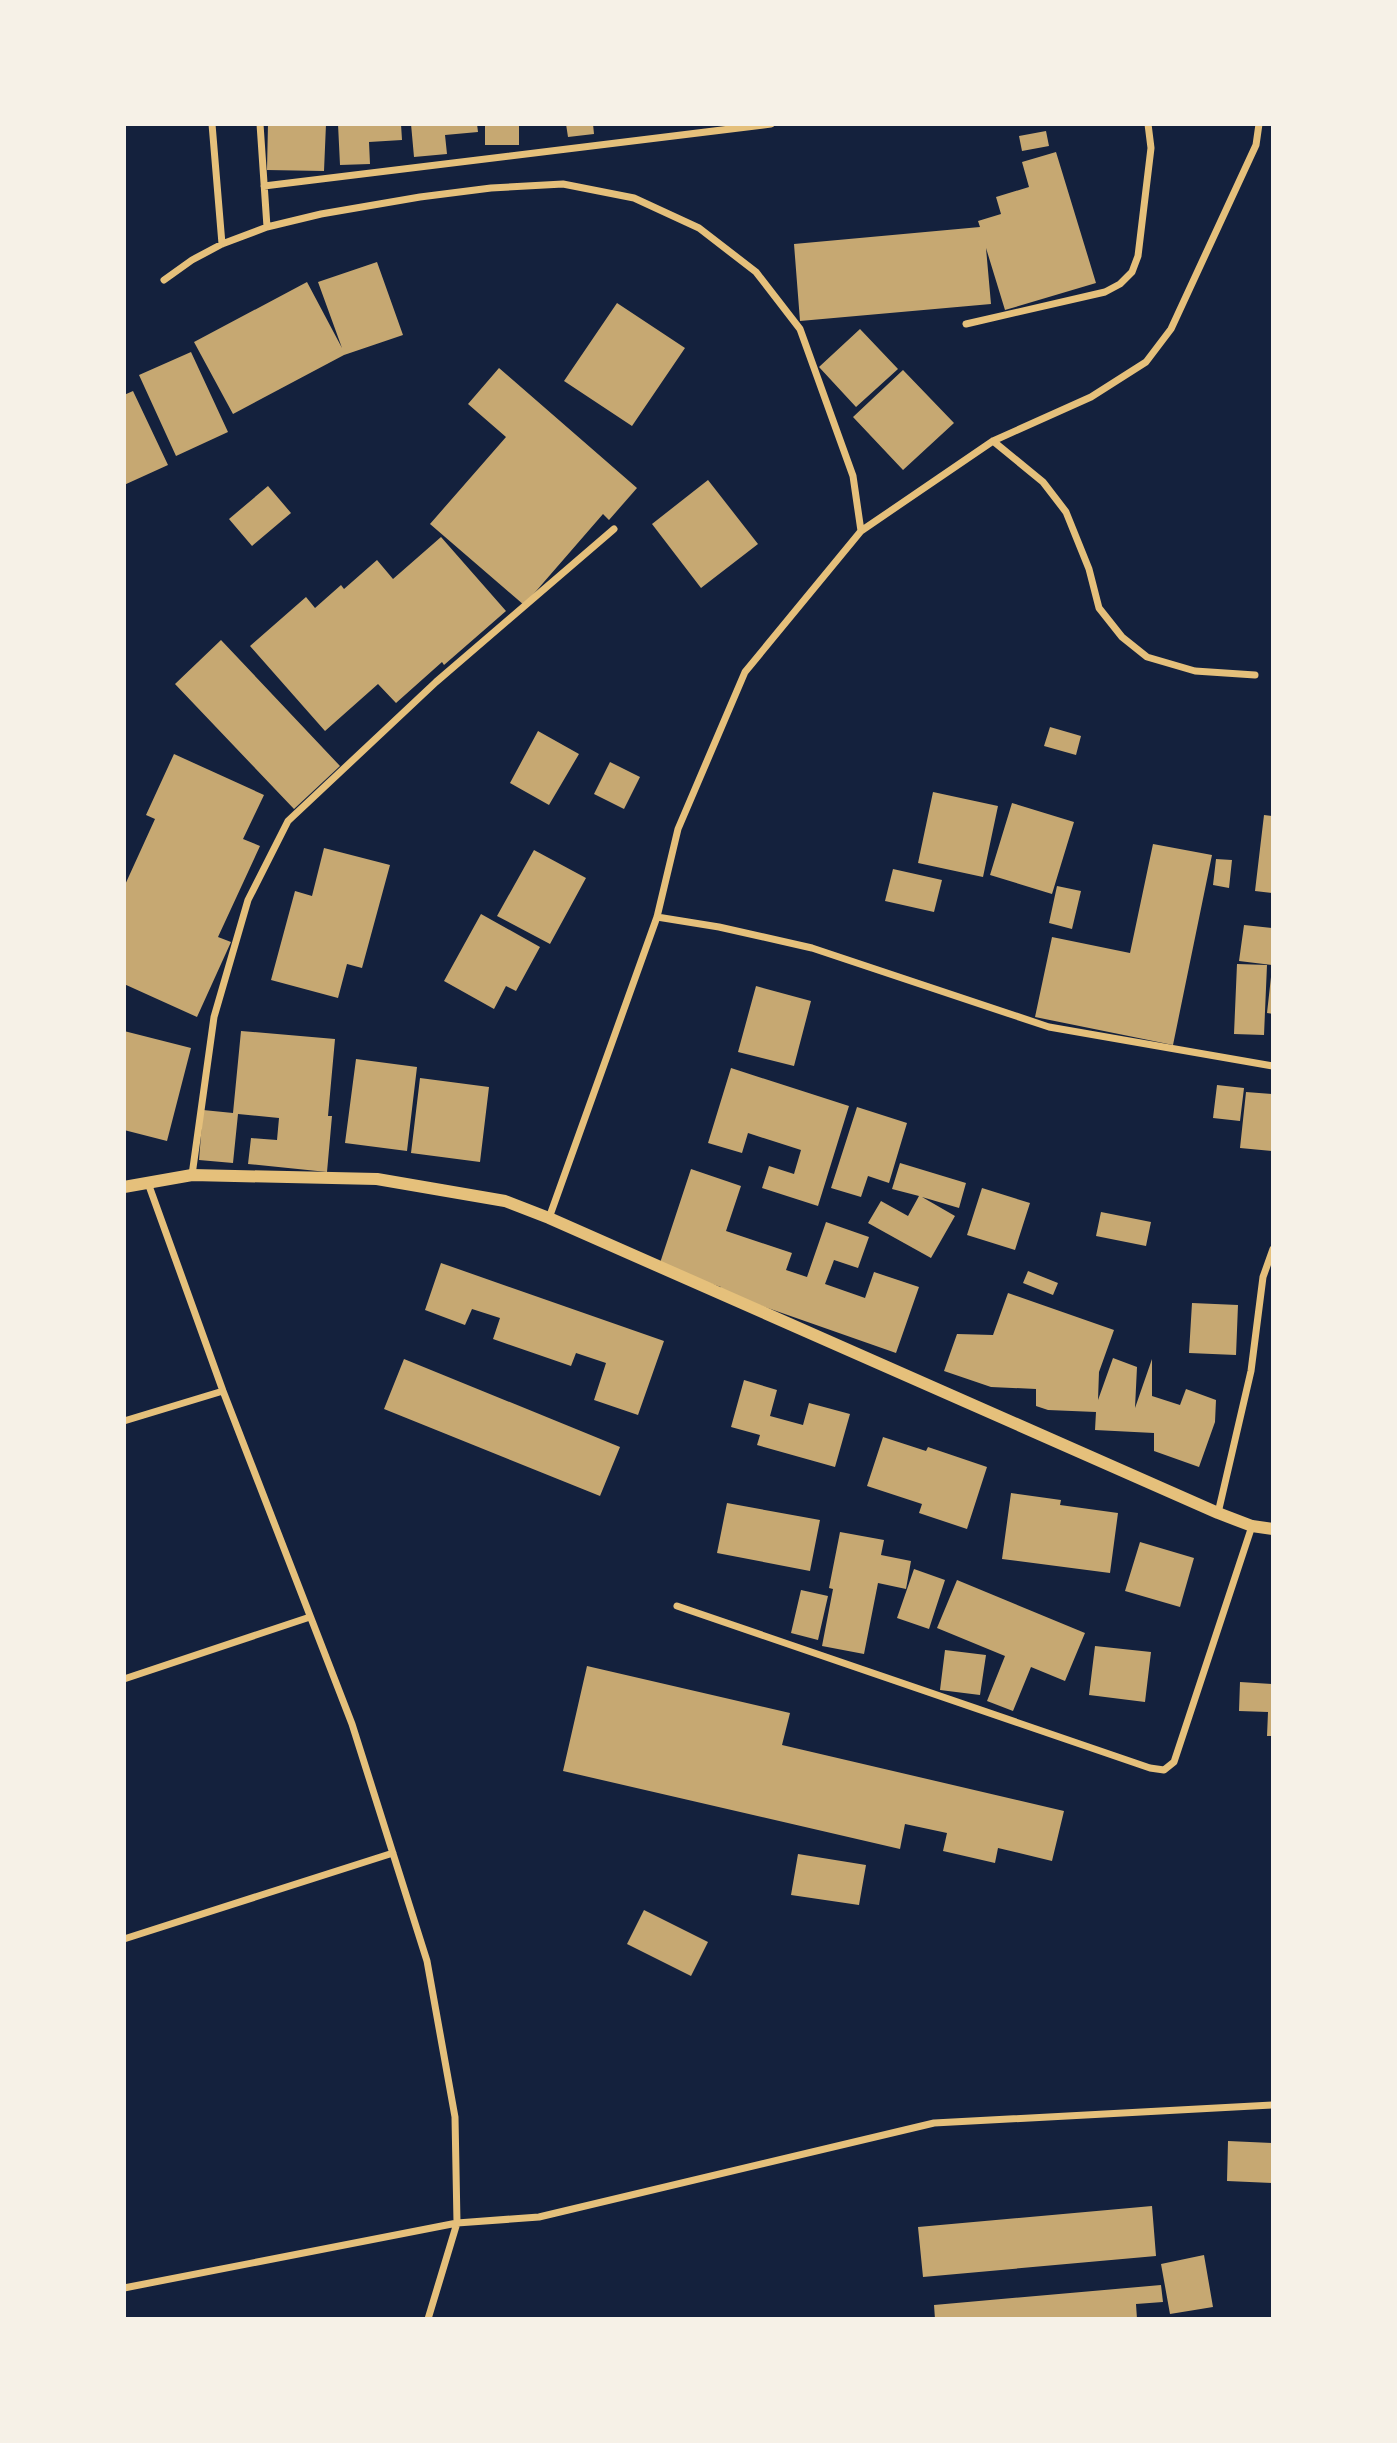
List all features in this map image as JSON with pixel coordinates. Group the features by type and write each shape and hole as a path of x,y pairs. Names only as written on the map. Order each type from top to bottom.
{"street":[{"path":"212,124 222,244"},
{"path":"260,124 267,227"},
{"path":"264,186 771,124"},
{"path":"965,324 1091,297 1120,284 1132,272 1138,256 1151,148 1148,124"},
{"path":"549,1218 657,917 678,829 745,672 861,531 993,441 1091,397 1146,362 1171,329 1256,145 1259,124"},
{"path":"164,280 192,260 222,244 267,227 321,214 491,188 563,184 634,198 699,228 756,272 800,329 853,476 861,531"},
{"path":"993,441 1043,482 1066,512 1089,569 1099,608 1122,637 1147,657 1195,671 1255,675"},
{"path":"192,1175 214,1017 248,900 288,821 436,682 614,529"},
{"path":"657,917 719,927 812,948 1049,1027 1273,1066"},
{"path":"124,1187 192,1175 377,1179 505,1202 549,1218 1217,1513 1252,1526 1273,1529"},
{"path":"148,1183 223,1391 352,1724 427,1961 455,2117 457,2223 428,2319"},
{"path":"1217,1513 1251,1371 1262,1277 1273,1249"},
{"path":"124,1421 223,1391"},
{"path":"677,1606 1150,1768 1164,1770 1174,1762 1252,1526"},
{"path":"124,1679 310,1617"},
{"path":"124,1939 393,1853"},
{"path":"124,2288 457,2223 539,2217 934,2123 1273,2105"}],"building":[{"path":"268,124 326,124 324,171 267,170"},
{"path":"338,124 401,124 402,140 369,142 370,164 340,165"},
{"path":"411,124 477,124 478,132 445,135 447,154 414,157"},
{"path":"485,124 519,124 519,145 485,145"},
{"path":"566,124 593,124 594,134 568,137"},
{"path":"1046,131 1049,146 1022,151 1019,136"},
{"path":"1056,152 1096,283 1005,310 986,248 991,304 800,321 794,244 980,227 978,221 1001,214 996,197 1029,187 1022,162"},
{"path":"377,262 403,335 344,355 233,414 194,342 307,282 342,348 318,282"},
{"path":"617,303 685,348 632,426 564,381"},
{"path":"860,329 898,369 856,407 819,367"},
{"path":"191,352 228,432 176,456 139,375"},
{"path":"499,368 637,488 609,520 603,514 524,605 430,524 506,437 468,404"},
{"path":"903,370 954,423 903,470 853,417"},
{"path":"133,391 168,465 124,485 124,395"},
{"path":"708,480 758,544 701,588 652,524"},
{"path":"268,486 291,513 252,546 229,519"},
{"path":"441,537 506,611 396,703 378,684 325,731 250,646 306,597 315,608 341,585 344,589 377,560 393,579"},
{"path":"221,640 340,766 294,809 175,684"},
{"path":"1050,727 1081,736 1076,755 1044,746"},
{"path":"538,731 579,754 549,805 510,783"},
{"path":"174,754 264,795 243,839 260,846 218,937 231,942 197,1017 124,984 124,887 155,819 146,815"},
{"path":"610,762 640,777 624,809 594,794"},
{"path":"933,792 998,806 983,877 918,863"},
{"path":"1012,803 1074,822 1052,894 990,875"},
{"path":"1264,815 1273,816 1273,893 1255,891"},
{"path":"1153,844 1212,855 1173,1045 1035,1017 1052,937 1130,953"},
{"path":"324,848 390,865 362,968 347,964 338,998 271,980 295,891 312,896"},
{"path":"534,850 586,878 550,944 497,916"},
{"path":"1216,859 1232,860 1229,888 1213,885"},
{"path":"893,869 942,880 934,912 885,901"},
{"path":"1057,886 1081,891 1072,929 1049,923"},
{"path":"481,914 540,947 516,991 506,986 494,1009 444,981"},
{"path":"1244,925 1273,928 1273,965 1239,961"},
{"path":"1237,964 1267,965 1264,1035 1234,1034"},
{"path":"1273,977 1273,1014 1267,1013"},
{"path":"756,986 811,1001 794,1066 738,1052"},
{"path":"124,1031 191,1048 167,1141 124,1130"},
{"path":"241,1031 335,1039 328,1116 332,1116 327,1172 248,1164 251,1138 277,1140 279,1118 238,1114 233,1163 199,1160 203,1110 233,1113"},
{"path":"356,1059 417,1067 407,1151 345,1143"},
{"path":"731,1068 849,1106 818,1206 762,1188 769,1166 794,1174 801,1150 748,1133 742,1153 708,1143"},
{"path":"420,1078 489,1087 480,1162 411,1153"},
{"path":"1217,1085 1244,1088 1240,1121 1213,1118"},
{"path":"1246,1092 1273,1094 1273,1151 1240,1148"},
{"path":"857,1107 907,1123 889,1183 868,1176 861,1197 831,1188"},
{"path":"900,1163 966,1183 959,1208 922,1197 955,1216 931,1258 868,1223 881,1201 908,1216 919,1196 892,1189"},
{"path":"691,1169 741,1186 726,1231 792,1253 786,1270 807,1277 826,1222 869,1237 858,1268 834,1260 825,1284 865,1298 874,1272 919,1287 896,1353 719,1291 721,1287 659,1266"},
{"path":"982,1188 1030,1203 1015,1250 967,1235"},
{"path":"1101,1212 1151,1222 1146,1246 1096,1236"},
{"path":"441,1263 664,1341 638,1415 594,1400 606,1363 576,1353 571,1366 493,1339 500,1318 472,1309 465,1325 425,1310"},
{"path":"1028,1271 1058,1283 1053,1295 1023,1283"},
{"path":"1008,1293 1114,1330 1099,1372 1098,1400 1113,1358 1137,1367 1135,1408 1152,1359 1152,1396 1180,1405 1186,1389 1216,1400 1215,1422 1199,1467 1154,1451 1154,1433 1095,1430 1096,1412 1048,1410 1036,1406 1036,1389 991,1387 944,1371 957,1334 993,1335"},
{"path":"1192,1303 1238,1305 1236,1355 1189,1353"},
{"path":"404,1359 620,1447 600,1496 384,1409"},
{"path":"744,1380 777,1390 770,1416 803,1425 809,1403 850,1414 835,1467 757,1445 760,1435 731,1427"},
{"path":"883,1437 926,1451 928,1447 987,1467 967,1529 919,1513 922,1504 867,1486"},
{"path":"1011,1493 1061,1500 1060,1505 1118,1513 1110,1573 1002,1559"},
{"path":"727,1503 820,1520 810,1571 717,1553"},
{"path":"840,1532 884,1540 881,1555 911,1561 906,1589 878,1583 864,1654 822,1646 833,1589 829,1588"},
{"path":"1140,1542 1194,1558 1180,1607 1125,1591"},
{"path":"914,1569 945,1580 929,1629 897,1618"},
{"path":"957,1580 1085,1633 1065,1681 1031,1667 1013,1711 987,1701 1005,1656 937,1628"},
{"path":"801,1590 828,1596 818,1640 791,1633"},
{"path":"1095,1646 1151,1652 1145,1702 1089,1695"},
{"path":"945,1650 986,1655 980,1695 940,1690"},
{"path":"587,1666 790,1713 782,1745 1064,1811 1052,1861 998,1848 995,1863 943,1851 947,1833 905,1824 900,1849 563,1771"},
{"path":"1240,1682 1273,1684 1273,1736 1267,1736 1268,1712 1239,1711"},
{"path":"798,1854 866,1865 859,1905 791,1895"},
{"path":"644,1910 708,1942 691,1976 627,1944"},
{"path":"1228,2141 1273,2143 1273,2183 1227,2181"},
{"path":"1152,2206 1156,2256 923,2277 918,2227"},
{"path":"1204,2255 1213,2307 1170,2314 1161,2264"},
{"path":"1161,2285 1163,2302 1136,2304 1137,2319 935,2319 934,2305"}]}
